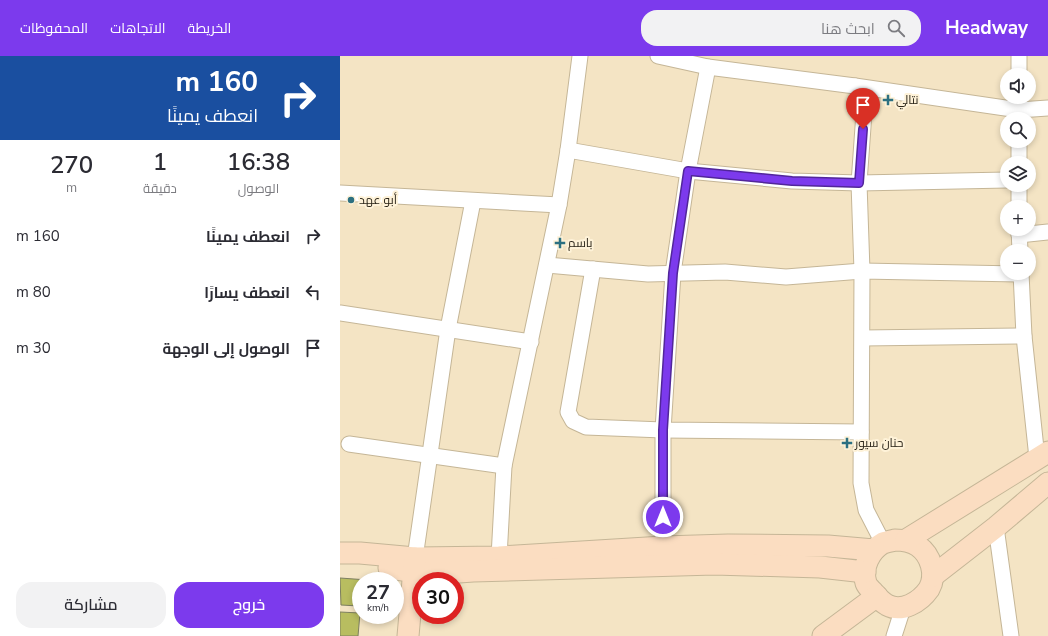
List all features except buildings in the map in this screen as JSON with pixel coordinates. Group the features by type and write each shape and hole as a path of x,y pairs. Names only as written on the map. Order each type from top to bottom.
{"main road":[{"path":"906,540 1043,455"},
{"path":"933,576 996,527 1048,483"},
{"path":"340,566 382,567 499,557 663,547 879,547 895,540 906,540 917,545 926,553 931,564 933,576 930,587 924,597 914,604 888,603 823,636"},
{"path":"879,547 868,560 865,572 866,584 888,603"},
{"path":"340,553 374,554 415,565 439,574 473,571 714,564 820,567 865,572"},
{"path":"408,636 415,565"},
{"path":"842,636 888,603"}],"street":[{"path":"499,557 504,466 559,205 568,150 580,56"},
{"path":"658,56 708,67 1019,109 1048,108"},
{"path":"1019,56 1019,68"},
{"path":"663,547 663,430 673,273 688,171 708,67"},
{"path":"855,86 865,99 859,183 863,338 861,432 862,483 866,510 879,547"},
{"path":"568,150 688,171 792,181 859,183 1000,180"},
{"path":"340,193 559,205"},
{"path":"415,565 448,328 473,201"},
{"path":"1036,232 1048,232"},
{"path":"547,265 648,274 725,272 786,277 862,271 1000,274"},
{"path":"593,269 568,412 574,421 586,427 663,430 861,432"},
{"path":"1021,280 1024,336 1043,455"},
{"path":"340,312 531,342"},
{"path":"863,338 1024,336"},
{"path":"349,444 504,466"},
{"path":"996,527 1011,636"},
{"path":"888,603 894,636"}],"place":[{"name":"نتالي","path":"888,100"},
{"name":"أبو عهد","path":"351,200"},
{"name":"باسم","path":"560,243"},
{"name":"حنان سيور","path":"847,443"}],"route":[{"path":"663,517 663,430 673,273 688,171 792,181 859,183 863,129"}]}
